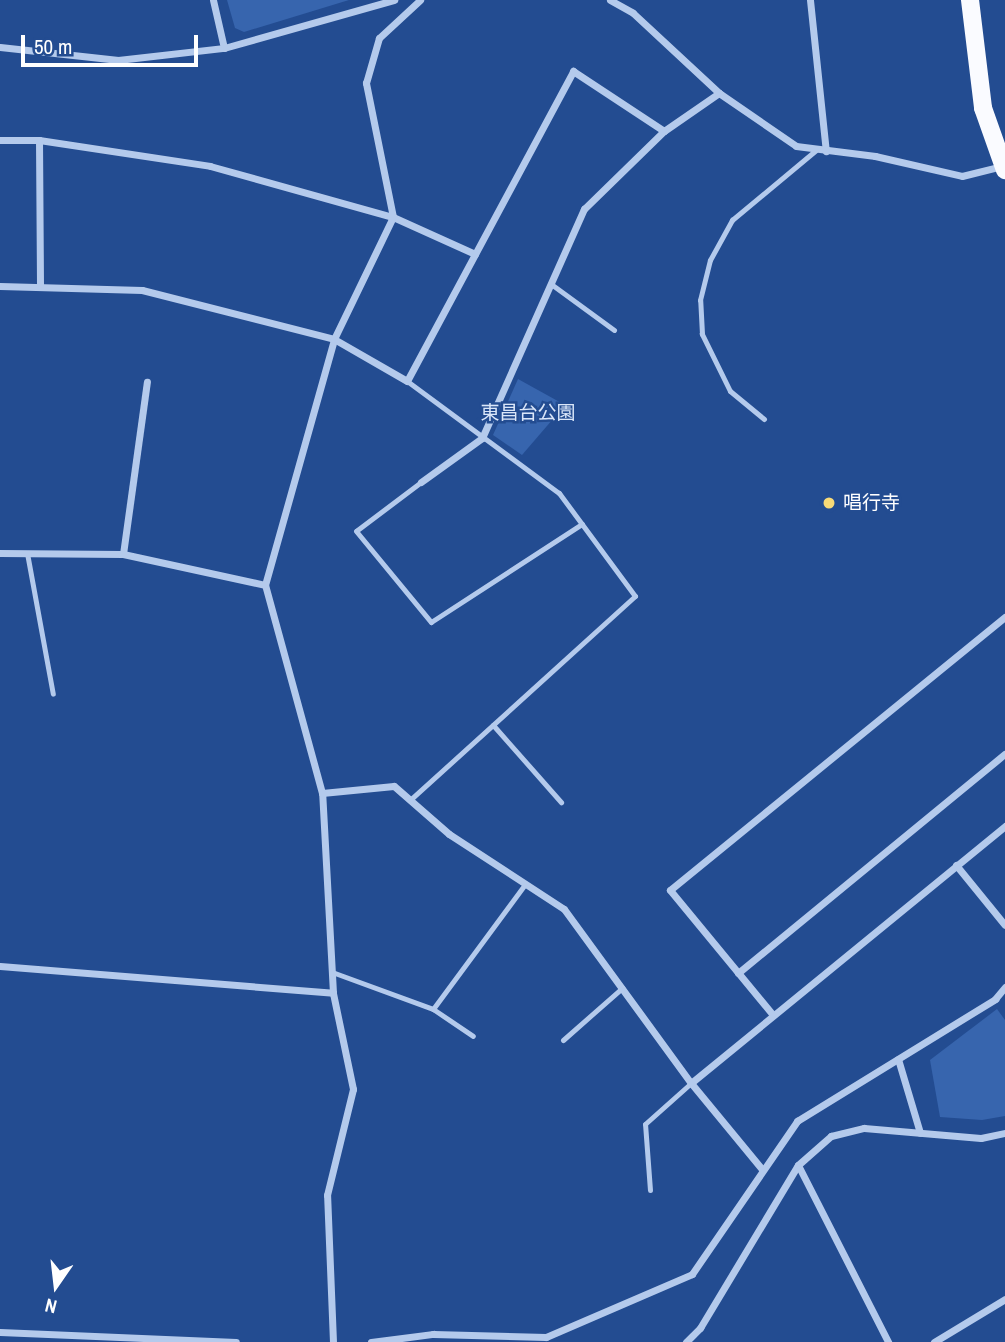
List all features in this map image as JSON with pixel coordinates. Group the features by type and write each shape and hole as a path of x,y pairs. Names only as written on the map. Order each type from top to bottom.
{"main road":[{"path":"970,0 983,108 1004,168"}],"street":[{"path":"213,0 224,48"},
{"path":"0,47 118,60 224,48 394,0"},
{"path":"333,1342 327,1195 353,1089 333,993 322,793 265,585 334,339 393,217 366,83 379,38 420,0"},
{"path":"610,0 634,13 719,93 796,146 875,156 962,176 1004,168"},
{"path":"810,0 826,151"},
{"path":"0,286 40,284 142,289 334,339 407,381 573,71 664,131"},
{"path":"421,482 482,438 584,209 664,131 719,93"},
{"path":"0,140 39,140 210,166 393,217 475,254"},
{"path":"39,140 40,284"},
{"path":"123,554 147,383"},
{"path":"0,553 123,554 265,585"},
{"path":"773,1015 670,890 1005,617"},
{"path":"738,972 1005,754"},
{"path":"322,793 394,786 449,834 564,909 691,1083 762,1169"},
{"path":"691,1083 1005,826"},
{"path":"956,865 1005,925"},
{"path":"0,966 333,993"},
{"path":"371,1342 433,1334 546,1337 692,1274 797,1121 995,999 1005,987"},
{"path":"898,1059 920,1133"},
{"path":"686,1342 700,1328 798,1165 831,1136 864,1128 981,1138 1005,1133"},
{"path":"798,1165 888,1342"},
{"path":"934,1342 1005,1299"},
{"path":"0,1332 236,1342"}],"lane":[{"path":"764,419 730,391 702,334 700,300 710,260 732,220 816,150"},
{"path":"551,284 614,330"},
{"path":"407,381 559,493 635,596 410,800"},
{"path":"421,482 356,531 430,622 582,524"},
{"path":"27,553 53,694"},
{"path":"493,725 561,803"},
{"path":"433,1010 525,884"},
{"path":"331,972 433,1010 473,1036"},
{"path":"563,1040 622,988"},
{"path":"650,1190 645,1124 691,1083"}],"green space":[{"path":"227,0 349,0 244,32 235,28"},
{"name":"東昌台公園","path":"518,379 565,405 522,455 493,435"},
{"path":"997,1009 1005,1020 1005,1116 982,1120 940,1117 930,1060"}],"place":[{"name":"唱行寺","path":"829,503"}]}
